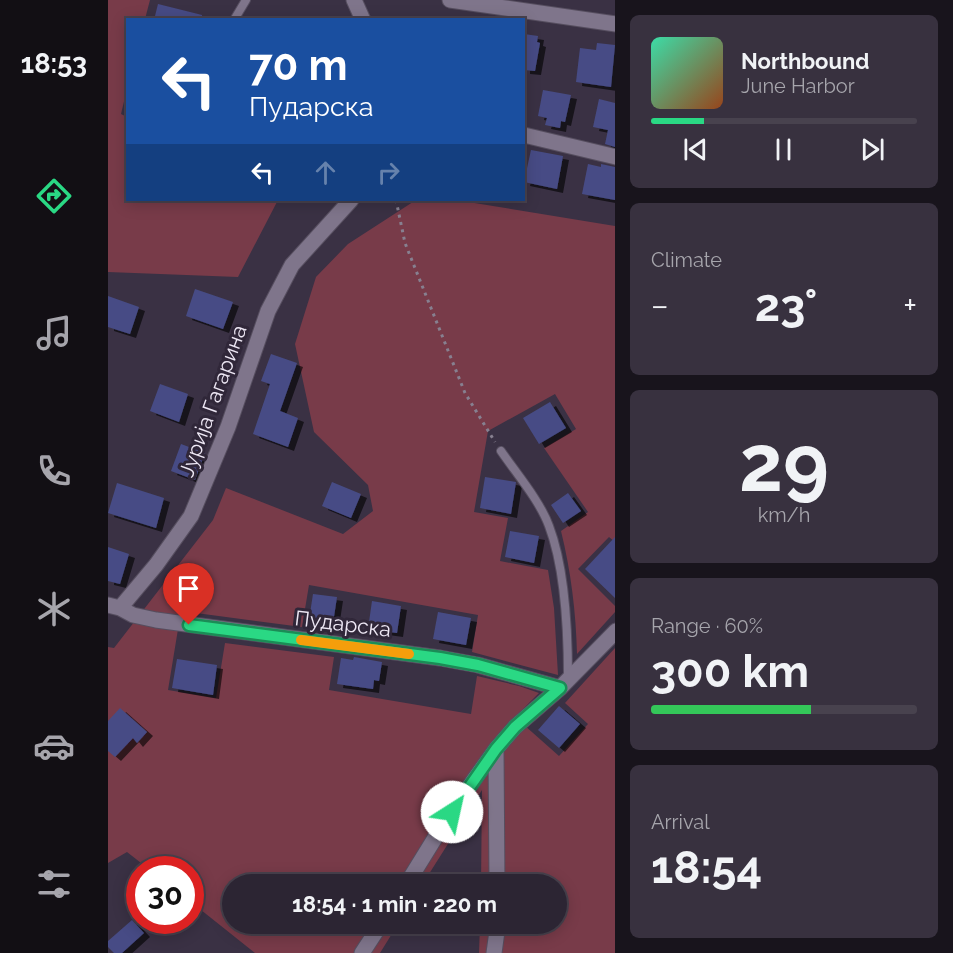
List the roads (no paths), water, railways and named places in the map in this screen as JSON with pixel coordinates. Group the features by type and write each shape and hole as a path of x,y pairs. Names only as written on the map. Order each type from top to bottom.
{"street":[{"path":"354,0 362,18"},
{"path":"450,0 615,24"},
{"path":"525,135 615,157"},
{"name":"Јурија Гагарина","path":"114,606 156,565 191,516 228,427 268,311 292,265 350,201"},
{"name":"Пударска","path":"114,606 133,615 156,620 478,665 564,684"},
{"path":"413,874 496,749 515,727 564,684 615,631"},
{"path":"496,749 496,874"},
{"path":"362,953 374,934"},
{"path":"494,953 497,934"}],"lane":[{"path":"235,18 246,0"},
{"path":"501,451 549,525 560,570 565,608 564,684"}]}
